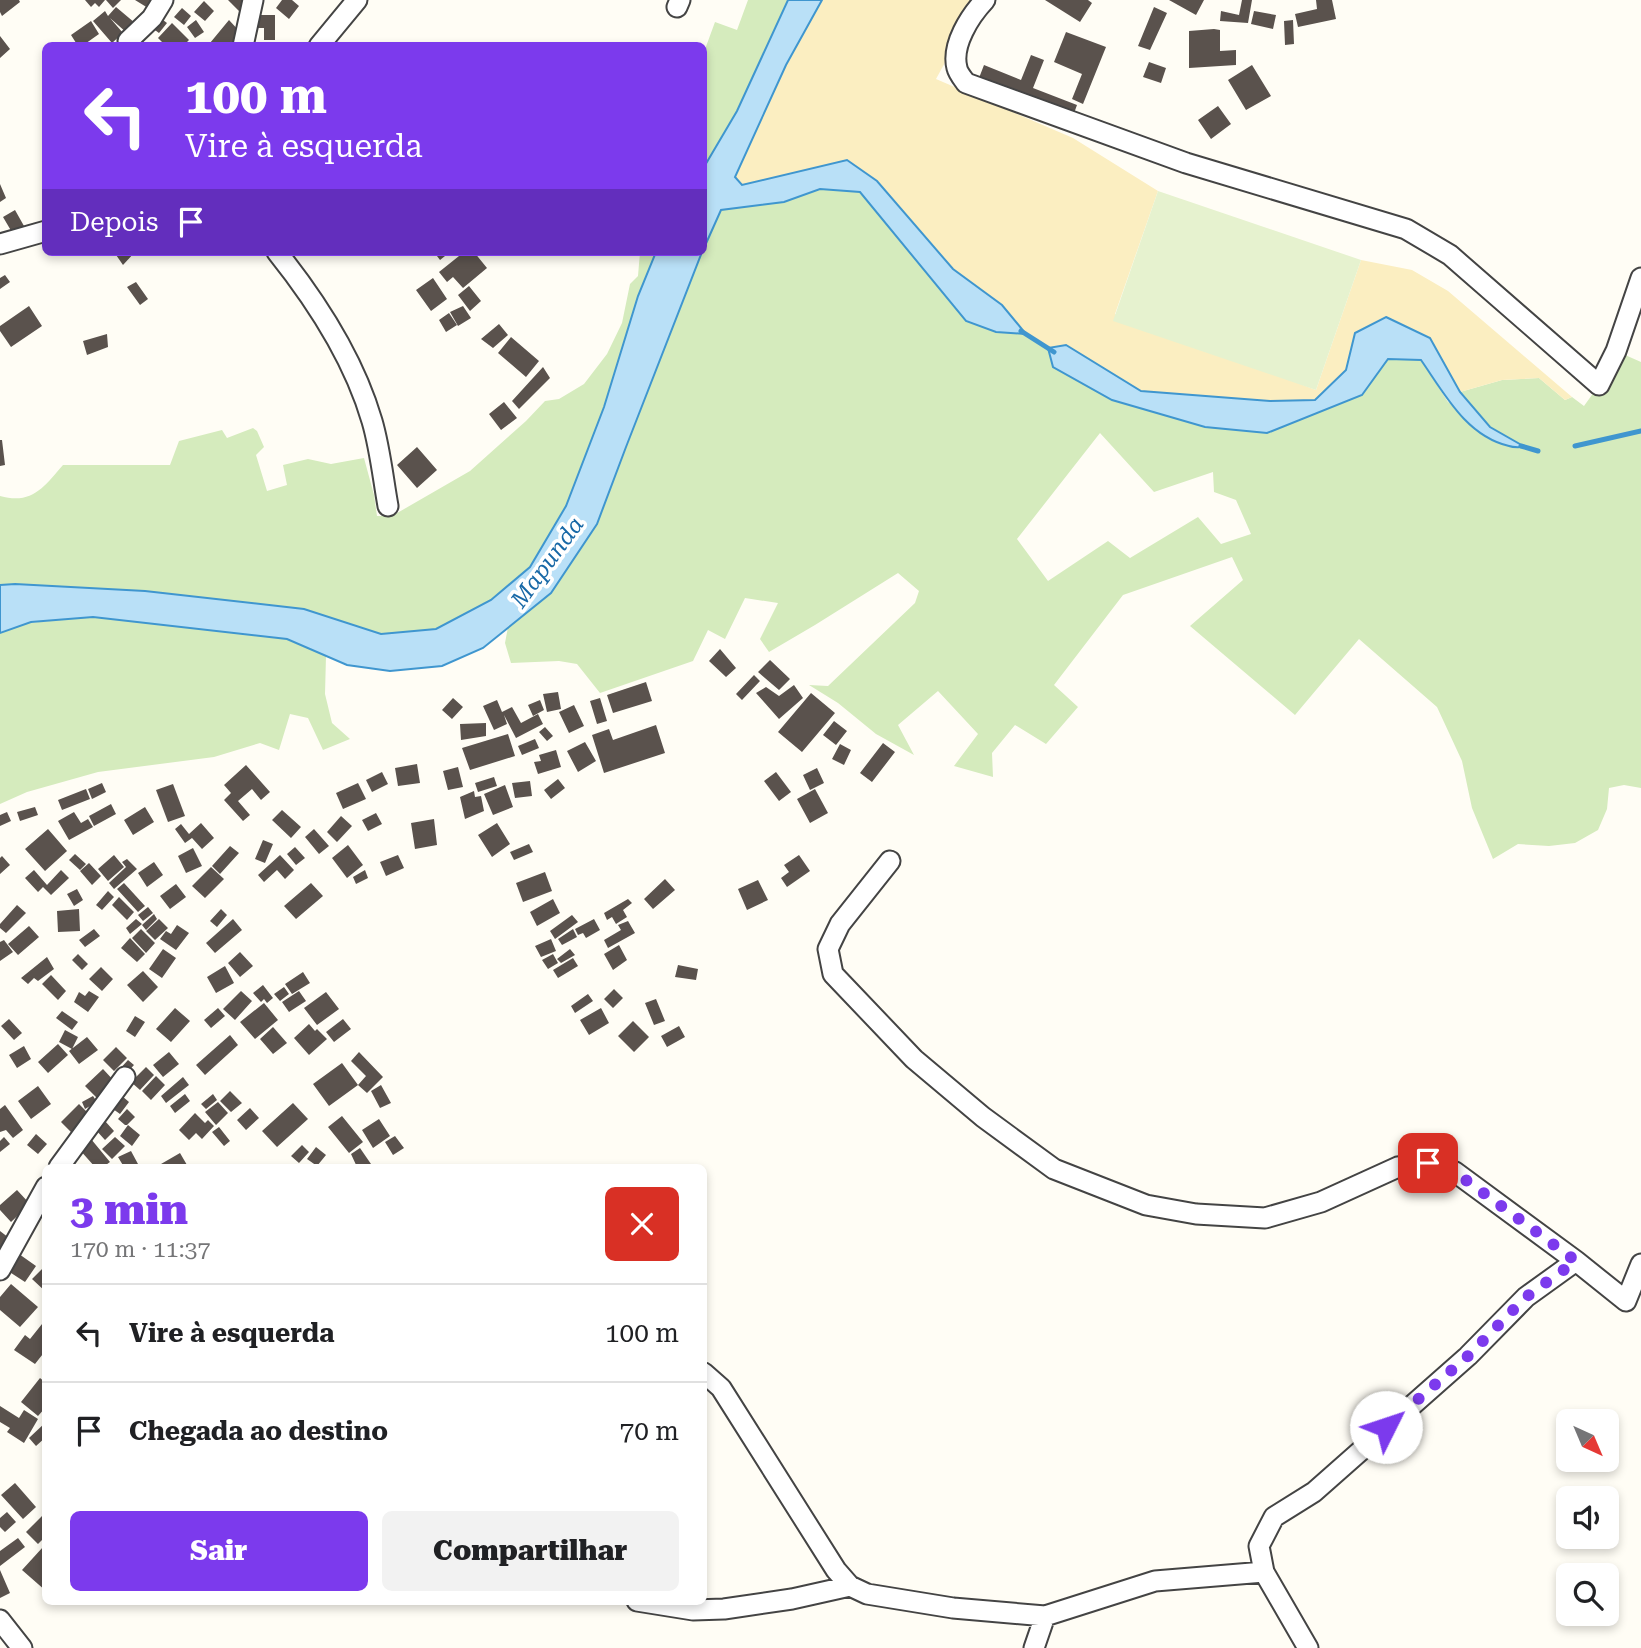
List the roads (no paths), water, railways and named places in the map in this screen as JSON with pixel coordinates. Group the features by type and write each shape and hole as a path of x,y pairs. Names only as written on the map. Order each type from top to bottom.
{"street":[{"path":"128,41 152,18 163,0"},
{"path":"244,42 253,0"},
{"path":"322,42 357,0"},
{"path":"985,0 971,15 956,50 957,69 966,83 1186,163 1406,229 1450,255 1599,385 1616,351 1641,278"},
{"path":"0,244 42,232"},
{"path":"281,256 320,310 356,375 373,422 388,506"},
{"path":"890,860 840,924 828,949 834,974 914,1059 983,1117 1055,1170 1146,1205 1196,1214 1265,1218 1321,1202 1398,1167 1428,1163 1455,1172 1626,1301 1641,1264"},
{"path":"61,1164 125,1077"},
{"path":"0,1270 42,1194"},
{"path":"1308,1648 1264,1572 1259,1546 1274,1517 1314,1492 1468,1356 1526,1297 1576,1261"},
{"path":"707,1376 721,1388 836,1570 850,1586 867,1594 953,1608 1045,1616 1155,1581 1264,1572"},
{"path":"662,1605 693,1610 724,1609 793,1599 850,1586"},
{"path":"1034,1648 1045,1616"},
{"path":"0,1620 22,1648"}],"water":[{"path":"788,0 822,0 786,65 735,177 742,185 847,160 877,181 953,269 1002,305 1026,334 996,332 966,321 860,192 820,189 784,202 721,210 707,241 707,162 737,111"},
{"name":"Mapunda","path":"654,256 700,256 597,524 551,593 483,648 442,666 390,671 347,665 287,639 93,617 31,622 0,633 0,585 145,591 304,609 381,634 436,629 491,600 530,567 566,506 604,407 638,296"},
{"path":"1386,317 1430,338 1460,392 1490,427 1525,447 1511,447 1494,441 1468,423 1421,360 1388,359 1362,395 1267,433 1205,427 1112,400 1053,367 1048,348 1066,345 1141,391 1270,401 1315,400 1346,370 1355,333"}],"waterway":[{"path":"1021,331 1054,352"},
{"path":"1575,446 1641,431"},
{"path":"1521,446 1538,451"}]}
